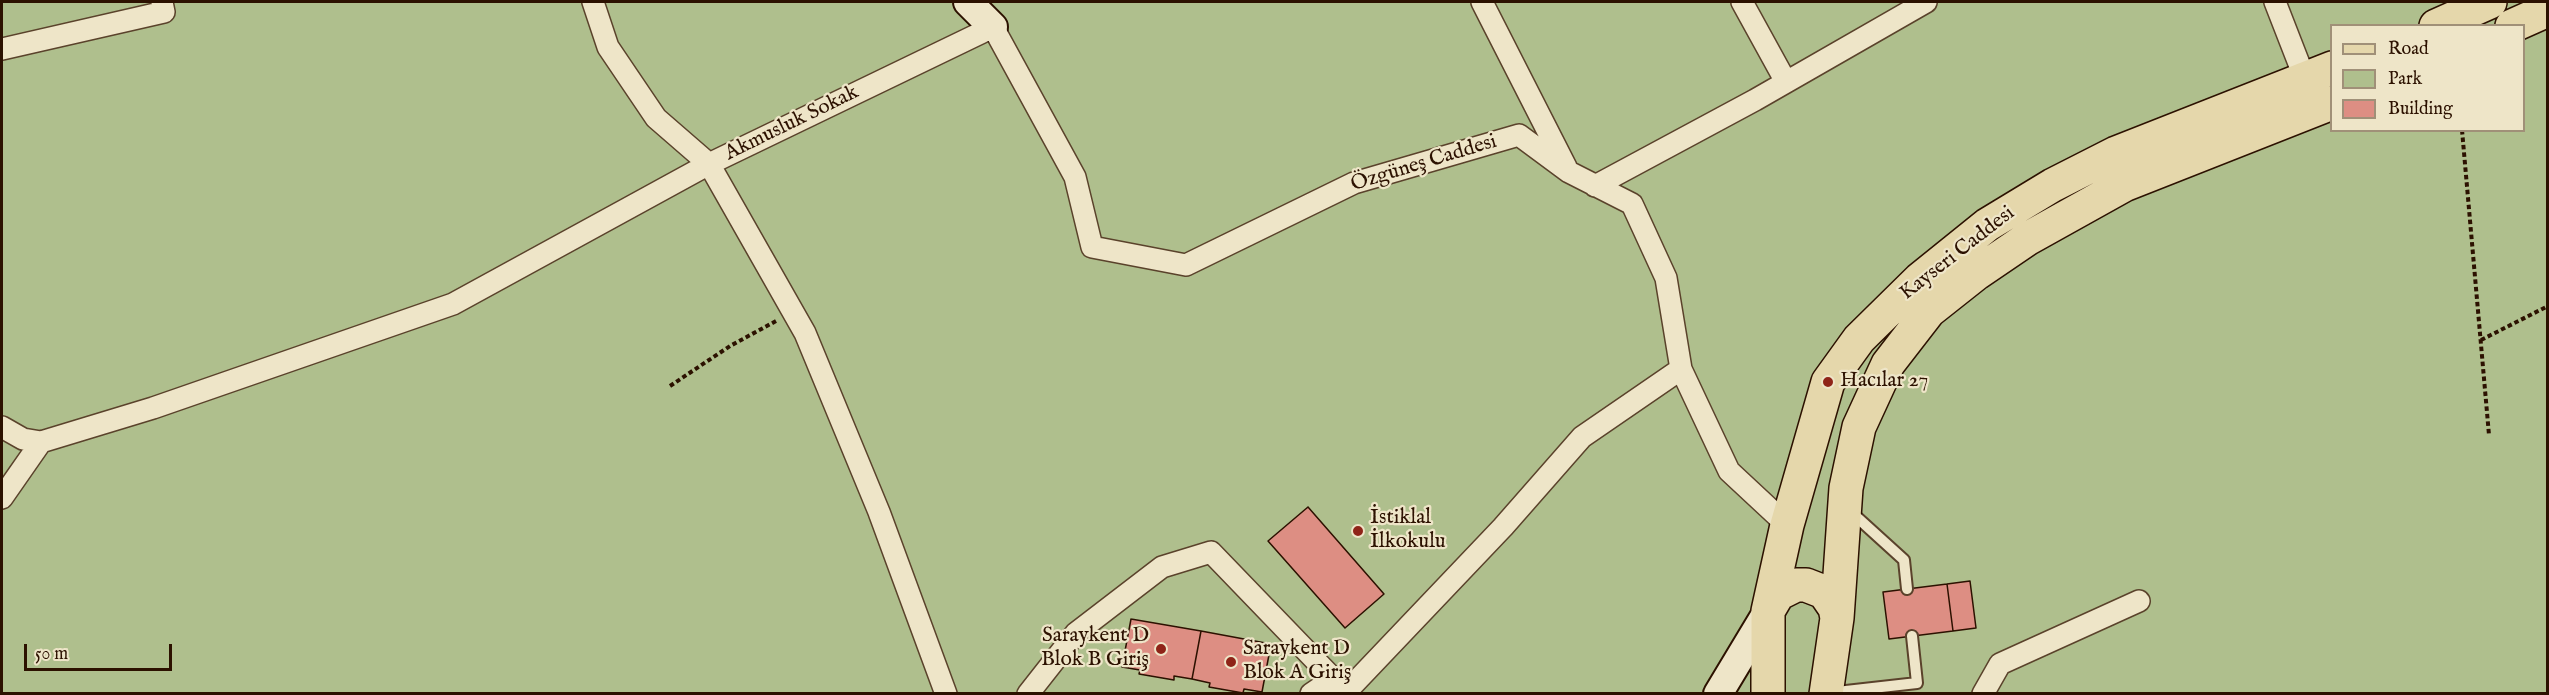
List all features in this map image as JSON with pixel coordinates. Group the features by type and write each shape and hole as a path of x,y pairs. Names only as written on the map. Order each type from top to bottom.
{"main road":[{"path":"2516,24 2547,10"},
{"name":"Kayseri Caddesi","path":"1768,693 1767,616 1787,525 1828,382 1859,339 1920,279 1987,225 2053,184 2116,153 2318,74"},
{"name":"Kayseri Caddesi","path":"1827,693 1836,623 1846,488 1859,427 1888,364 1929,311 2026,238 2124,185 2330,103"},
{"path":"1767,616 1778,594 1796,585 1806,585 1824,592 1835,608 1836,623"}],"street":[{"path":"2,49 165,12 162,2"},
{"name":"Akmusluk Sokak","path":"593,2 608,47 656,118 709,164 993,27"},
{"path":"968,2 993,27"},
{"path":"1482,2 1569,172"},
{"path":"1742,2 1786,82"},
{"path":"1595,186 1786,82 1926,2"},
{"path":"2275,2 2318,74"},
{"name":"Özgüneş Caddesi","path":"993,27 1075,177 1092,246 1186,265 1354,183 1519,135 1569,172 1632,204 1666,278 1681,369 1730,471 1787,525"},
{"path":"2,428 23,439 41,442 164,404 453,304 709,164 805,333 879,512 946,693"},
{"path":"1311,693 1342,688 1503,527 1582,437 1681,369"},
{"path":"2,498 41,442"},
{"path":"1028,693 1076,633 1162,567 1211,552 1342,688"},
{"path":"1983,693 2000,664 2139,601"},
{"path":"1718,693 1767,616"}],"lane":[{"path":"1845,506 1904,560 1907,589"},
{"path":"1827,693 1917,683 1912,636"}],"path":[{"path":"2462,132 2489,435"},
{"path":"2481,340 2547,306"},
{"path":"670,386 730,346 792,312"}],"green space":[{"path":"2,2 2547,2 2547,693 2,693"}],"building":[{"path":"1308,507 1384,594 1345,628 1268,541"},
{"path":"1970,581 1976,628 1953,631 1947,584"},
{"path":"1947,584 1953,631 1889,639 1883,592"},
{"name":"Saraykent D Blok B Giriş","path":"1131,619 1201,631 1192,679 1174,676 1174,680 1139,674 1140,670 1122,667"},
{"name":"Saraykent D Blok A Giriş","path":"1201,631 1271,644 1262,692 1244,689 1243,693 1209,687 1210,683 1192,679"}],"place":[{"name":"Hacılar 27","path":"1828,382"},
{"name":"İstiklal İlkokulu","path":"1358,531"},
{"name":"Saraykent D Blok B Giriş","path":"1161,649"},
{"name":"Saraykent D Blok A Giriş","path":"1231,662"}]}
